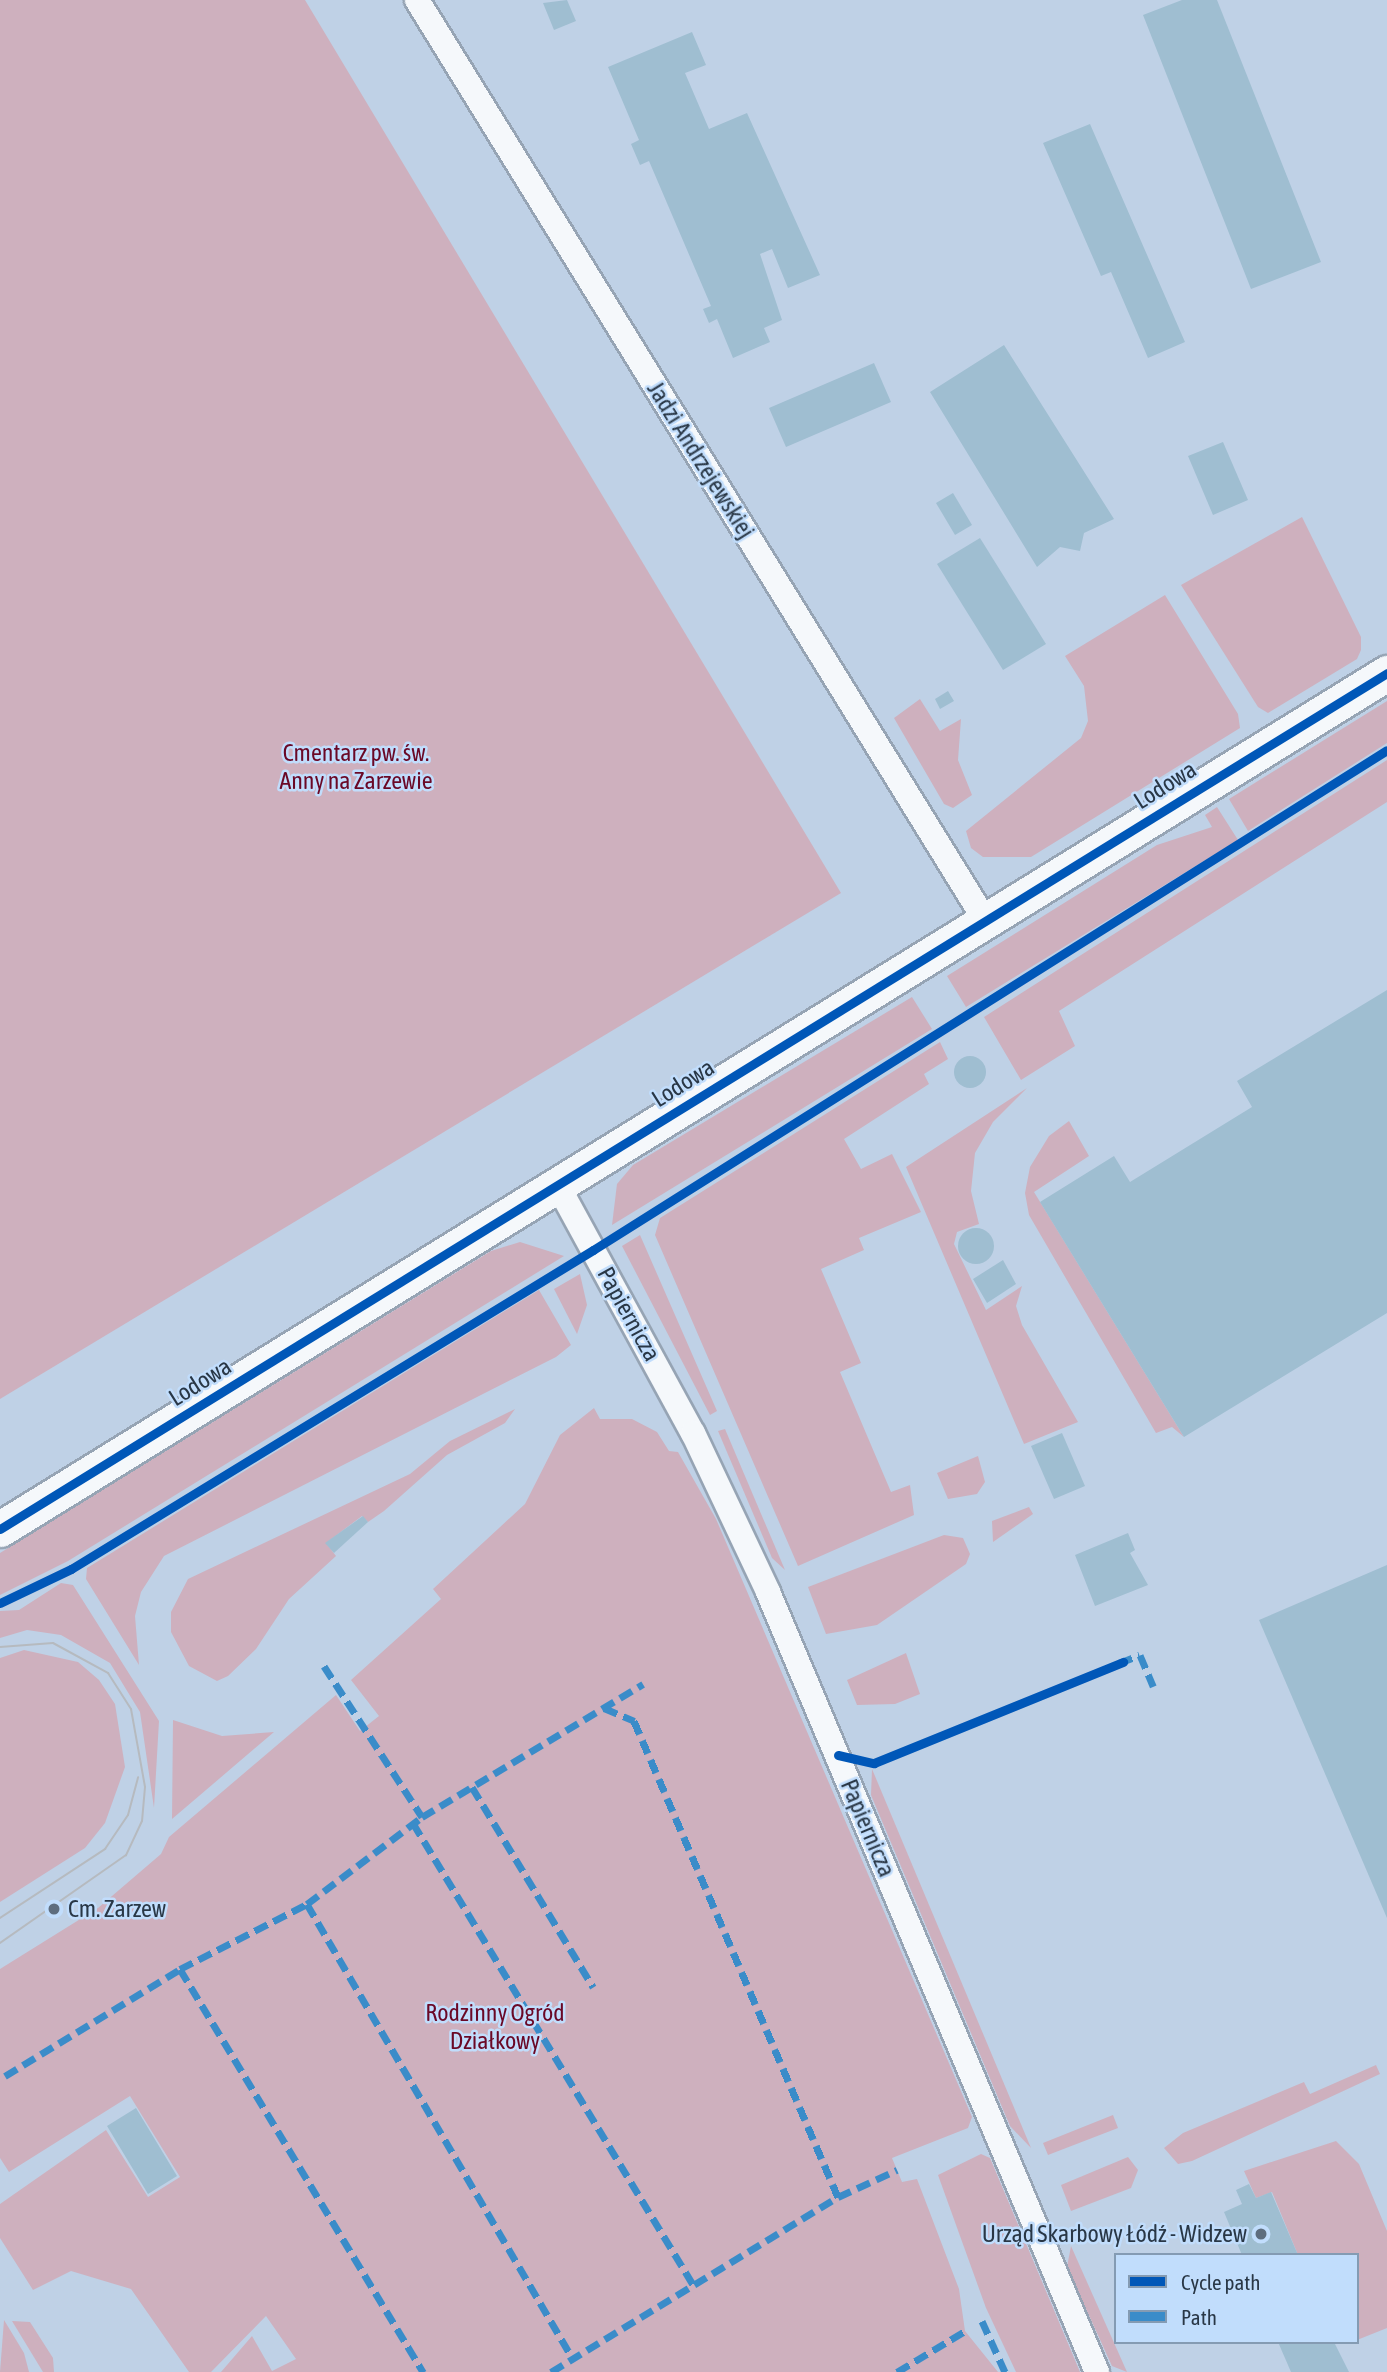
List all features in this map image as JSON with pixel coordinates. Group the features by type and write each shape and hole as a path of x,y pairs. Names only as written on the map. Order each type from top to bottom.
{"street":[{"name":"Jadzi Andrzejewskiej","path":"417,0 985,920"},
{"name":"Lodowa","path":"0,1529 1387,673"},
{"name":"Papiernicza","path":"556,1184 693,1433 768,1592 1097,2372"}],"green space":[{"name":"Cmentarz pw. św. Anny na Zarzewie","path":"0,0 305,0 841,893 0,1399"},
{"path":"1302,517 1361,637 1361,650 1357,659 1268,713 1258,707 1181,585"},
{"path":"1165,595 1238,714 1240,728 1031,857 983,857 971,848 966,831 1081,738 1088,721 1084,686 1065,656"},
{"path":"920,699 940,731 961,719 958,760 972,795 953,808 944,804 894,718"},
{"path":"1387,701 1387,743 1248,831 1229,799"},
{"path":"1387,760 1387,802 1059,1011 1075,1046 1021,1080 984,1017"},
{"path":"1217,807 1238,840 966,1007 947,976 1157,845 1212,827 1205,815"},
{"path":"912,997 932,1029 612,1225 617,1184 633,1165"},
{"path":"940,1042 948,1059 924,1074 929,1084 844,1139 861,1169 892,1154 921,1212 859,1238 864,1250 821,1269 861,1363 840,1372 891,1492 910,1485 914,1515 798,1566 655,1235 660,1218"},
{"path":"1027,1088 993,1122 975,1153 971,1191 979,1224 957,1232 954,1244 986,1310 1022,1286 1016,1306 1022,1325 1078,1422 1024,1444 906,1167"},
{"path":"1069,1121 1089,1156 1034,1192 1184,1437 1172,1427 1156,1433 1029,1215 1025,1193 1030,1167 1049,1136"},
{"path":"640,1235 717,1411 710,1415 622,1246"},
{"path":"520,1242 564,1256 68,1561 0,1595 0,1553 491,1251"},
{"path":"580,1274 587,1305 577,1334 554,1289"},
{"path":"539,1290 571,1345 556,1357 164,1556 141,1592 135,1616 139,1665 86,1579 87,1568"},
{"name":"Rodzinny Ogród Działkowy","path":"594,1408 600,1419 632,1419 657,1432 669,1451 678,1452 716,1519 972,2117 968,2128 892,2158 902,2182 917,2179 959,2289 965,2331 998,2372 221,2372 252,2336 272,2371 296,2359 266,2316 211,2372 189,2372 131,2289 71,2271 33,2290 0,2238 0,2204 106,2130 148,2197 180,2177 130,2096 9,2172 0,2158 0,1969 98,1908 161,1854 169,1837 336,1695 360,1731 379,1716 351,1680 441,1599 433,1589 525,1504 560,1435"},
{"path":"515,1409 505,1423 447,1455 384,1511 368,1522 362,1516 326,1543 336,1556 289,1599 256,1649 228,1676 217,1681 189,1666 171,1632 171,1612 188,1579 410,1474 450,1441"},
{"path":"725,1429 785,1570 772,1558 718,1431"},
{"path":"978,1456 985,1482 977,1494 948,1499 937,1473"},
{"path":"1029,1507 1033,1514 993,1542 992,1521"},
{"path":"944,1535 963,1538 970,1554 966,1564 877,1625 826,1634 808,1587"},
{"path":"61,1583 73,1585 159,1721 154,1808 140,1712 110,1663 61,1635 27,1630 0,1638 0,1611 19,1610"},
{"path":"24,1650 78,1662 99,1680 115,1704 125,1767 105,1823 85,1848 0,1902 0,1658"},
{"path":"906,1653 920,1694 895,1704 857,1705 847,1680"},
{"path":"173,1720 222,1736 274,1732 172,1819"},
{"path":"872,1769 1031,2148 1010,2126 871,1795"},
{"path":"1376,2065 1380,2074 1192,2161 1178,2164 1164,2148 1183,2133 1304,2082 1310,2094"},
{"path":"1113,2115 1118,2128 1048,2155 1043,2143"},
{"path":"1336,2141 1359,2164 1387,2231 1387,2328 1359,2339 1359,2253 1297,2253 1272,2192 1256,2198 1244,2171"},
{"path":"981,2154 990,2158 1080,2372 1016,2372 986,2308 938,2175"},
{"path":"1128,2157 1138,2170 1131,2188 1071,2211 1061,2185"},
{"path":"1071,2246 1127,2372 1112,2366 1067,2267"},
{"path":"4,2320 24,2353 29,2372 0,2372"},
{"path":"12,2321 30,2322 53,2358 54,2372 43,2372"}],"building":[{"path":"567,0 576,21 554,30 543,3"},
{"path":"1182,0 1217,0 1321,262 1251,289 1143,15"},
{"path":"692,32 706,65 685,73 709,129 747,113 820,275 788,288 772,249 760,254 782,320 764,328 770,342 733,358 717,319 709,323 703,309 711,306 649,161 640,165 631,144 639,140 608,67"},
{"path":"1090,124 1185,342 1148,358 1111,272 1101,276 1043,143"},
{"path":"1004,345 1114,519 1084,533 1080,551 1060,547 1037,567 930,392"},
{"path":"874,363 891,402 786,447 769,408"},
{"path":"1223,442 1248,500 1213,515 1188,456"},
{"path":"953,493 972,525 955,535 936,503"},
{"path":"980,538 1046,644 1003,670 937,564"},
{"path":"948,691 954,701 940,709 935,699"},
{"path":"1387,990 1387,1313 1184,1437 1040,1202 1114,1156 1130,1182 1252,1107 1237,1081"},
{"path":"970,1056 982,1060 986,1072 982,1084 970,1088 958,1084 954,1072 958,1060"},
{"path":"976,1228 988,1234 994,1246 988,1258 976,1264 964,1258 958,1246 964,1234"},
{"path":"1003,1260 1016,1284 987,1303 973,1279"},
{"path":"1062,1433 1085,1486 1054,1499 1031,1446"},
{"path":"363,1516 368,1522 334,1553 325,1543"},
{"path":"1128,1533 1135,1550 1130,1553 1148,1585 1095,1606 1075,1555"},
{"path":"1387,1565 1387,1918 1259,1620"},
{"path":"136,2108 177,2176 148,2194 107,2126"},
{"name":"Urząd Skarbowy Łódź - Widzew","path":"1249,2184 1256,2198 1271,2192 1297,2253 1241,2253 1224,2212 1242,2204 1236,2190"},
{"path":"1279,2344 1335,2344 1349,2372 1291,2372"}],"tram line":[{"path":"0,1647 53,1643 108,1673 131,1709 145,1787 142,1821 126,1855 0,1943"},
{"path":"0,1918 105,1849 128,1815 138,1777"}],"marked path":[{"path":"1119,1663 1140,1655 1153,1686"},
{"path":"324,1666 422,1817"},
{"path":"5,2076 180,1969 307,1904 422,1817 643,1684"},
{"path":"604,1708 634,1721 838,2197"},
{"path":"472,1787 593,1987"},
{"path":"413,1823 694,2286"},
{"path":"307,1904 573,2359"},
{"path":"180,1969 423,2372"},
{"path":"551,2372 838,2197 897,2170"},
{"path":"982,2321 1005,2372"},
{"path":"897,2372 965,2331"}],"cycle path":[{"path":"0,1529 1387,673"},
{"path":"0,1603 71,1569 593,1250 1387,750"},
{"path":"838,1755 874,1763 1123,1662"}],"place":[{"name":"Cm. Zarzew","path":"54,1909"},
{"name":"Urząd Skarbowy Łódź - Widzew","path":"1261,2234"}]}
